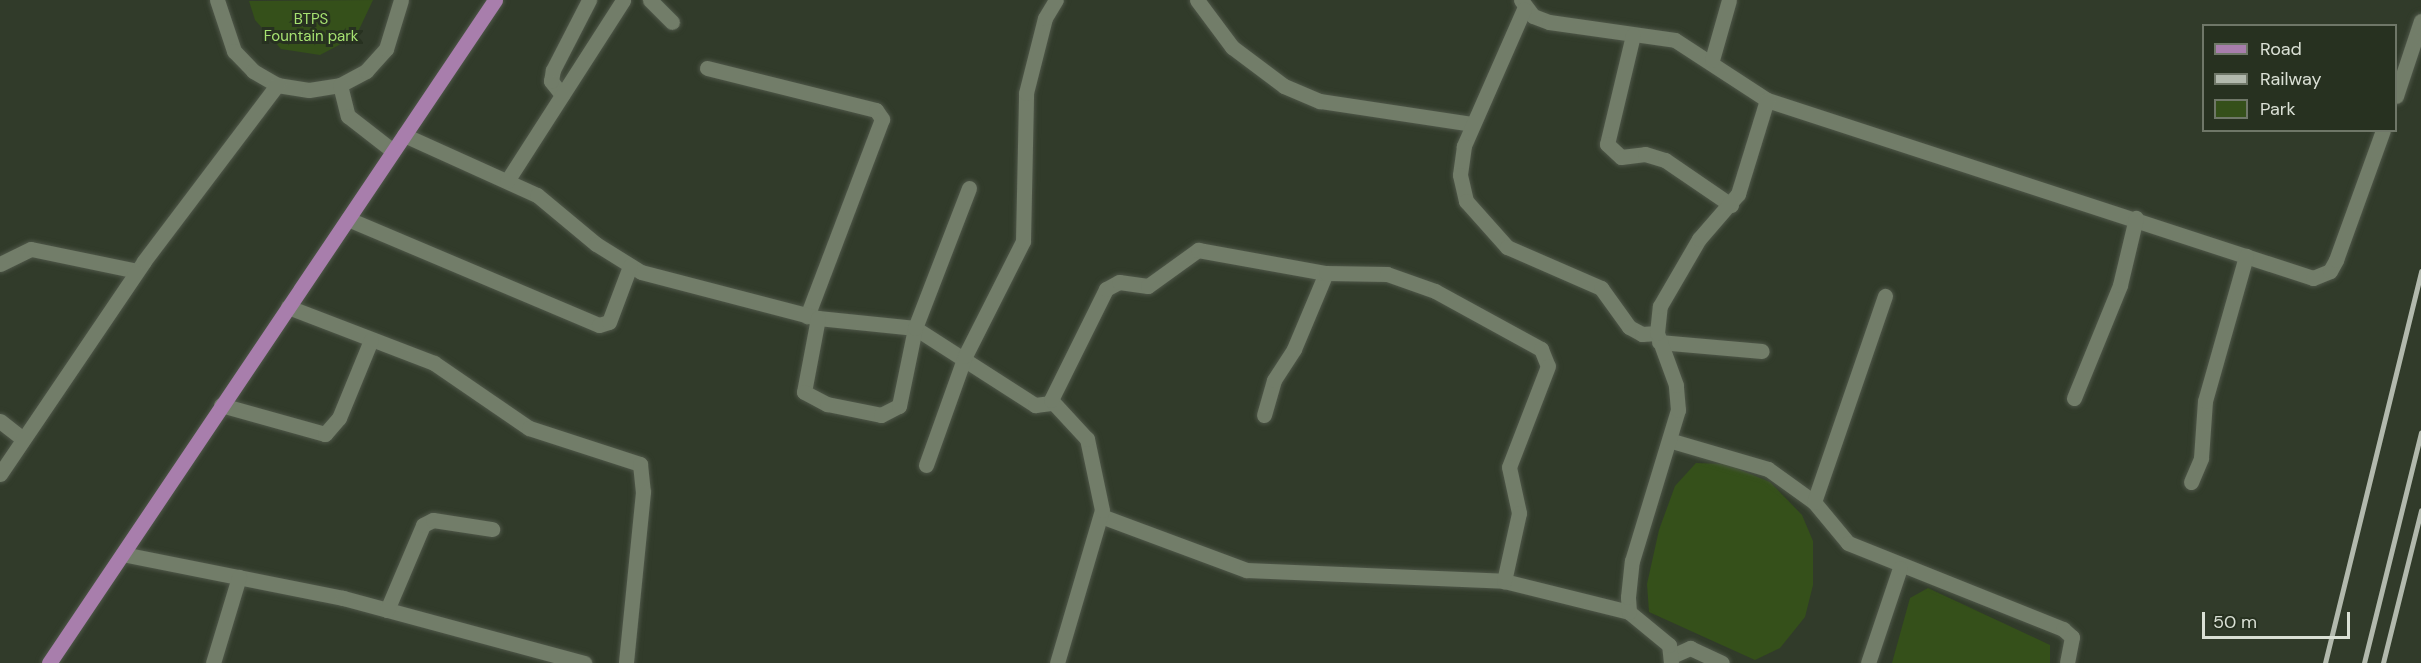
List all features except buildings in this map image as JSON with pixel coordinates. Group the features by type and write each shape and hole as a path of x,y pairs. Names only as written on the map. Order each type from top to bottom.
{"main road":[{"path":"49,663 495,0"}],"street":[{"path":"217,0 234,51 277,85 309,90 340,85 366,71 386,49 400,0"},
{"path":"562,95 551,81 554,70 589,0"},
{"path":"507,181 623,0"},
{"path":"650,0 672,22"},
{"path":"926,465 965,356 1023,241 1026,93 1045,18 1056,0"},
{"path":"1197,0 1232,46 1284,86 1320,101 1472,123"},
{"path":"1712,60 1729,0"},
{"path":"1762,351 1658,338 1635,332 1601,288 1519,254 1476,217 1460,175 1472,123 1522,4 1549,22 1675,40 1712,60 1767,100 2136,218 2313,278 2330,271 2382,132"},
{"path":"2397,93 2421,21"},
{"path":"1633,35 1607,144 1621,157 1665,160 1731,205"},
{"path":"707,68 876,110 882,119 813,317 804,392 827,404 881,415 899,406 915,328 969,188"},
{"path":"0,474 137,271 277,85"},
{"path":"340,85 348,116 393,151"},
{"path":"1629,612 1632,561 1672,441 1678,398 1658,338 1672,279 1731,205 1748,173 1767,100"},
{"path":"404,135 537,195 630,266 813,317 915,328 965,356 1035,405 1051,404 1079,427 1090,445 1101,516 1057,663"},
{"path":"2074,398 2120,285 2136,218"},
{"path":"348,219 599,325 609,322 630,266"},
{"path":"0,264 31,249 137,271"},
{"path":"1051,404 1099,300 1112,284 1148,286 1198,250 1326,273 1370,272 1404,279 1545,353 1548,366 1509,467 1519,513 1504,581"},
{"path":"2191,482 2201,458 2205,401 2246,256"},
{"path":"1264,415 1274,380 1294,349 1326,273"},
{"path":"1814,502 1884,296"},
{"path":"288,307 456,375 529,428 639,464 643,492 626,663"},
{"path":"222,405 326,434 339,418 371,340"},
{"path":"0,421 23,439"},
{"path":"1672,441 1768,469 1814,502 1848,543 1900,567 2063,629 2072,637 2067,663"},
{"path":"1101,516 1246,570 1504,581 1629,612 1664,639 1672,659 1690,648 1722,663"},
{"path":"387,610 423,525 433,520 492,529"},
{"path":"123,554 387,610 584,663"},
{"path":"1868,663 1900,567"},
{"path":"213,663 239,577"}],"green space":[{"name":"BTPS Fountain park","path":"373,0 356,36 320,55 281,49 255,20 249,1"},
{"path":"1696,463 1726,464 1770,482 1802,515 1813,541 1813,585 1805,617 1780,648 1755,660 1649,612 1647,584 1659,530 1675,486"},
{"path":"1928,588 2050,645 2050,663 1892,663 1910,598"}],"railway":[{"path":"2325,663 2421,272"},
{"path":"2364,663 2421,433"},
{"path":"2383,663 2421,511"}]}
